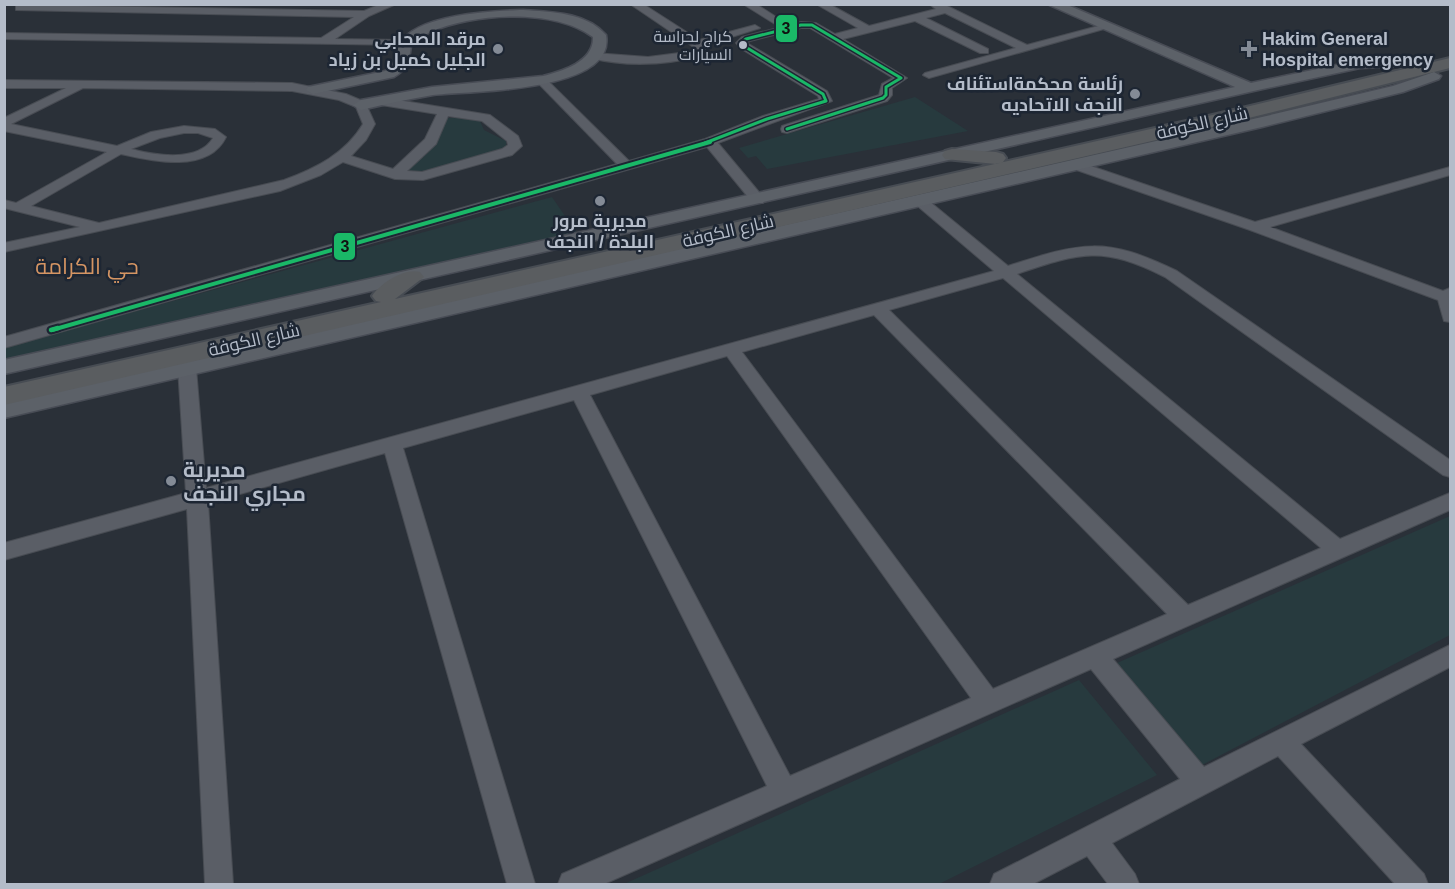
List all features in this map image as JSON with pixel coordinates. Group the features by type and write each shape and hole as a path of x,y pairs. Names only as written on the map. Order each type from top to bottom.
{"highway":[{"path":"1362,80 1398,62 1446,60"},
{"name":"شارع الكوفة","path":"4,380 384,309 996,158 1446,60"},
{"name":"شارع الكوفة","path":"4,396 979,174 1199,130 1362,80"},
{"path":"952,155 996,158"},
{"path":"958,191 979,174"},
{"path":"384,309 412,277"}],"main road":[{"path":"1053,4 1254,87"},
{"path":"1065,4 1254,87"},
{"path":"313,90 389,74 398,69 401,64 398,54 403,43 421,30 448,19 492,10 539,7 578,19 591,26 599,35 600,46 594,56 580,66 542,81 432,91 361,105"},
{"path":"4,410 188,368 384,309 919,200 1073,164 1199,130 1387,91 1446,60"},
{"path":"4,367 758,200 1254,87 1360,64 1398,62"}],"street":[{"path":"323,42 365,14 391,4"},
{"path":"594,56 636,61 684,58 701,53 697,44 634,4"},
{"path":"697,44 779,22 748,4"},
{"path":"821,4 867,29"},
{"path":"934,4 1026,49"},
{"path":"19,9 203,8 365,14"},
{"path":"158,39 203,8"},
{"path":"836,37 945,10"},
{"path":"916,17 984,51"},
{"path":"4,343 710,142 773,117 820,104 826,98 744,46 742,41 804,24 816,26 901,78 886,87 886,95 883,98 787,129"},
{"path":"929,75 1106,27"},
{"path":"4,36 403,43"},
{"path":"542,81 626,166"},
{"path":"4,84 292,87 342,97 361,105 369,124 362,138 342,157 312,174 275,188 4,248"},
{"path":"4,125 81,85"},
{"path":"342,157 395,175 423,176 507,152 515,146 513,140 486,118 379,101"},
{"path":"395,175 431,141 444,111"},
{"path":"4,125 119,150 153,158 194,155 211,149 220,137 208,130 182,130 148,137 119,150 12,206"},
{"path":"710,142 758,200"},
{"path":"1073,164 1448,295 1450,317"},
{"path":"1255,227 1450,171"},
{"path":"919,200 1338,550"},
{"path":"12,206 99,227"},
{"path":"4,552 1004,273 1072,251 1088,249 1124,252 1171,274 1450,470"},
{"path":"877,308 1185,617"},
{"path":"731,349 988,702"},
{"path":"188,368 219,885"},
{"path":"579,392 784,792"},
{"path":"392,444 521,885"},
{"path":"572,885 1450,501"},
{"path":"1095,656 1202,784"},
{"path":"1004,885 1448,659"},
{"path":"1282,742 1414,885"},
{"path":"1092,839 1125,885"}],"green space":[{"path":"915,97 968,131 767,169 756,156 748,158 739,148"},
{"path":"446,118 480,121 484,130 506,141 506,146 498,151 421,174 405,171"},
{"path":"552,197 576,232 5,363 5,347"},
{"path":"1450,516 1450,635 1202,765 1117,663"},
{"path":"1079,680 1157,775 939,884 624,884"}],"transit line":[{"name":"3","path":"51,330 710,142 767,119 826,101 823,94 744,46 741,43 746,39 801,25 812,25 901,78 886,87 886,95 883,98 787,129"}],"place":[{"name":"كراج لحراسة السيارات","path":"743,45"},
{"name":"مرقد الصحابي الجليل كميل بن زياد","path":"498,49"},
{"name":"Hakim General Hospital emergency","path":"1249,49"},
{"name":"رئاسة محكمةاستئناف النجف الاتحاديه","path":"1135,94"},
{"name":"مديرية مرور البلدة / النجف","path":"600,201"},
{"name":"مديرية مجاري النجف","path":"171,481"}],"district":[{"name":"حي الكرامة","path":"87,266"}]}
